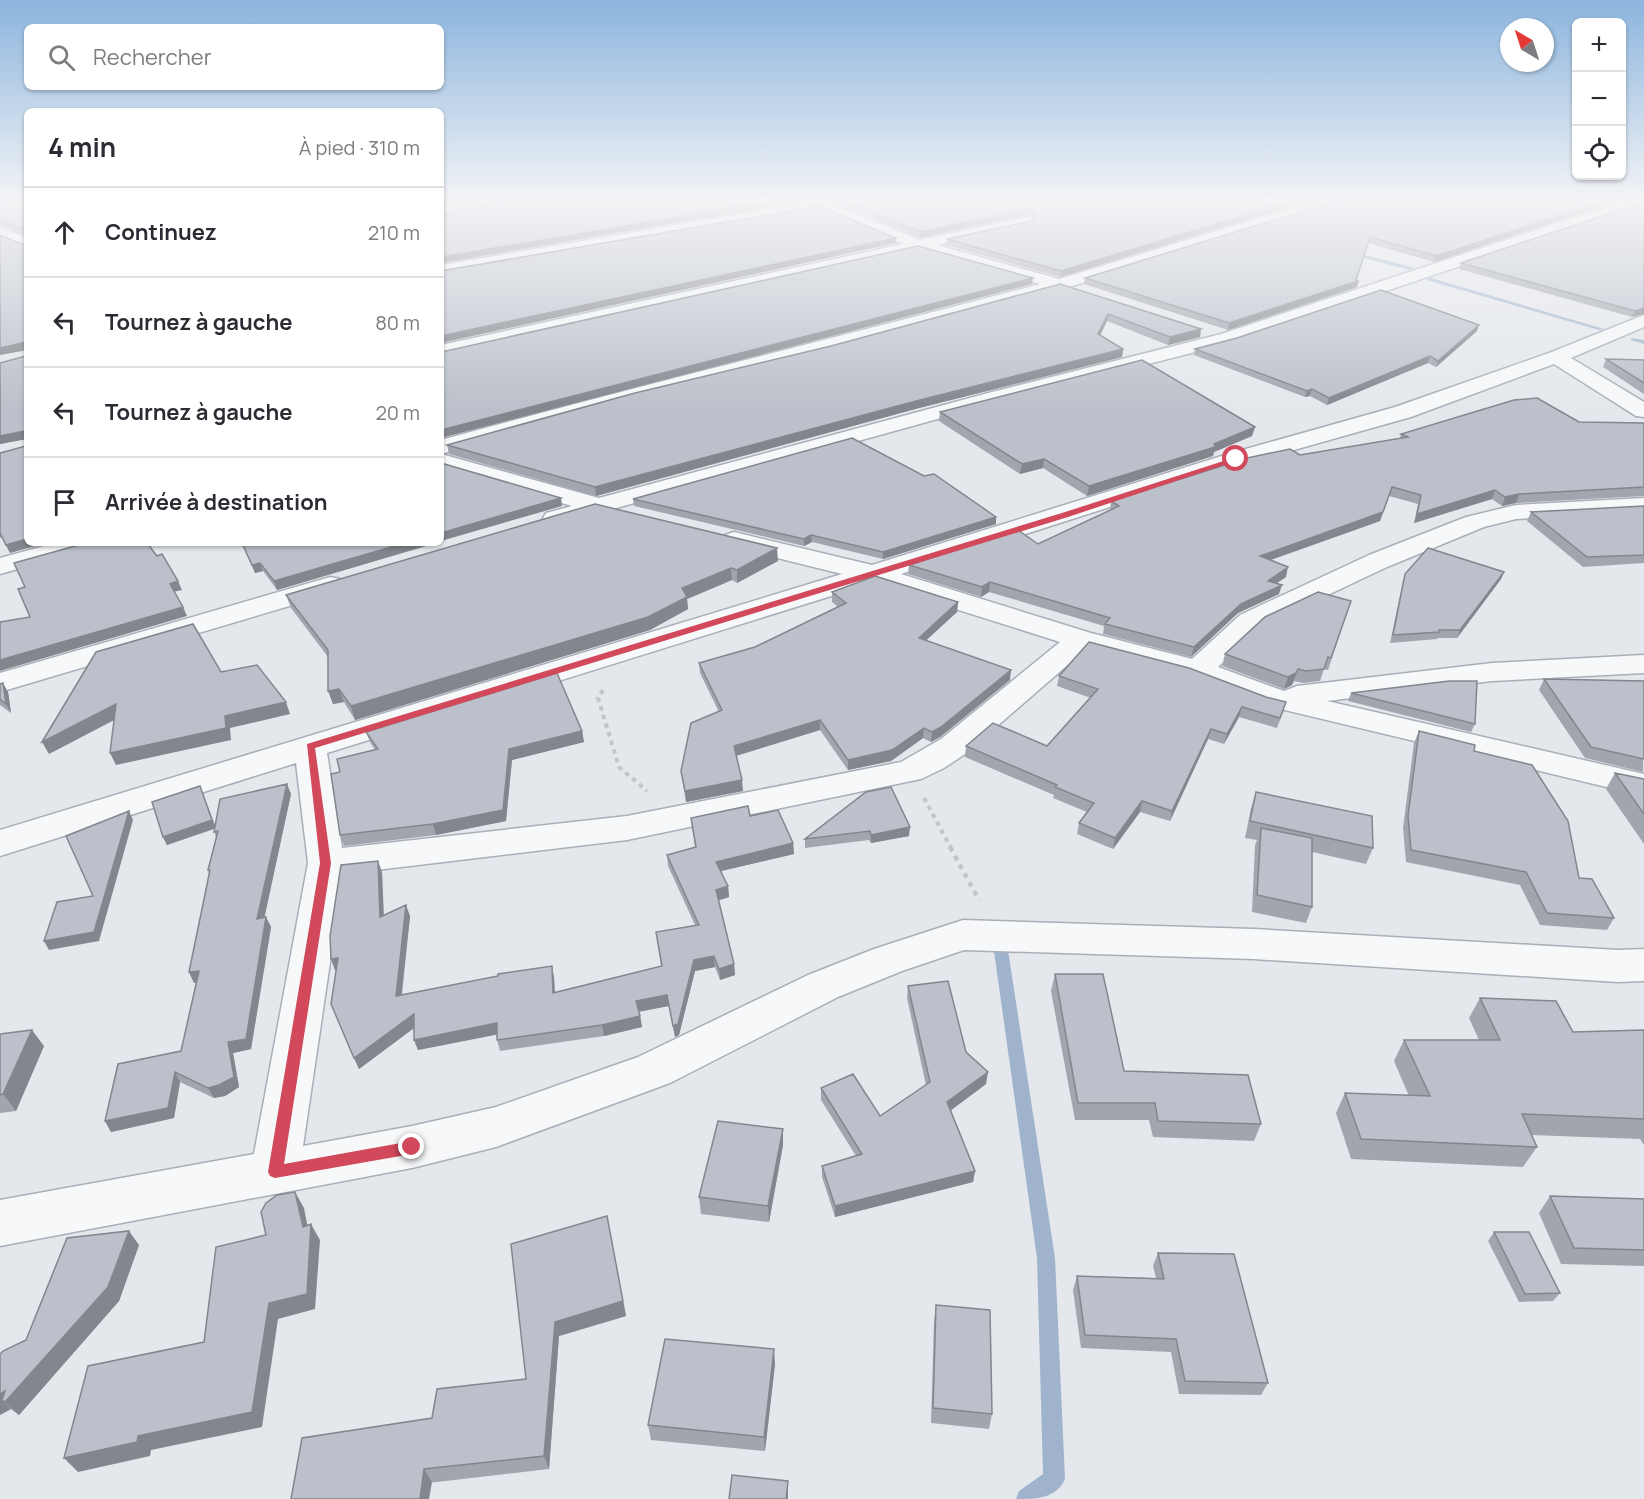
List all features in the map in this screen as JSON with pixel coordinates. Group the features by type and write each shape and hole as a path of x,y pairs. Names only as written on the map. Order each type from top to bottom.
{"street":[{"path":"444,350 813,268"},
{"path":"1004,268 1082,292"},
{"path":"444,446 628,394 835,344 1112,268"},
{"path":"528,526 999,396 1228,338 1442,268"},
{"path":"0,843 874,574 1236,459 1403,412 1556,357 1644,320"},
{"path":"1195,327 1228,338"},
{"path":"1556,357 1644,411"},
{"path":"444,462 596,506 643,517"},
{"path":"1198,670 1250,621 1378,561 1475,522 1516,512 1644,505"},
{"path":"712,534 874,574 1081,639 1198,670 1275,698 1644,785"},
{"path":"0,566 73,546"},
{"path":"0,683 357,578"},
{"path":"326,863 627,828 909,771 924,766 967,738 990,715 1081,639"},
{"path":"1275,698 1492,672 1640,669"},
{"path":"275,1172 326,863 310,747"},
{"path":"0,1223 412,1147 495,1127 654,1070 823,986 888,960 963,935 1254,944 1618,966 1644,965"}],"path":[{"path":"621,651 598,698 619,767 679,818"},
{"path":"909,771 999,936"}],"building":[{"path":"0,268 24,268 24,342 0,348"},
{"path":"459,268 757,268 444,335 444,270"},
{"path":"819,268 997,268 1033,278 444,429 444,351"},
{"path":"1050,268 1071,268 1061,271"},
{"path":"1118,268 1360,268 1356,280 1358,281 1229,323 1085,278"},
{"path":"1479,268 1644,268 1644,308 1635,311"},
{"path":"1060,284 1201,329 1170,337 1108,314 1098,334 1123,349 920,400 595,487 447,445 635,393 831,346"},
{"path":"1381,290 1479,325 1438,361 1430,356 1329,398 1312,389 1307,391 1195,349 1237,338"},
{"path":"24,357 24,431 0,436 0,363"},
{"path":"1606,359 1644,360 1644,383"},
{"path":"1142,360 1255,427 1214,444 1215,447 1089,486 1044,459 1022,464 940,412"},
{"path":"1537,398 1579,422 1644,423 1644,487 1519,494 1505,497 1495,490 1417,514 1421,495 1392,487 1383,512 1260,556 1288,567 1268,581 1282,585 1241,604 1194,647 1105,624 1110,618 990,582 982,587 909,565 1018,530 1038,544 1119,506 1111,501 1247,458 1290,449 1300,455 1408,437 1401,434 1514,400"},
{"path":"852,438 924,476 934,474 996,517 883,552 811,535 804,539 633,499"},
{"path":"24,447 24,540 6,545 0,533 0,453"},
{"path":"444,464 561,498 444,532"},
{"path":"595,504 777,548 737,570 731,568 682,588 687,597 648,617 351,706 339,689 328,691 328,650 286,595"},
{"path":"1644,506 1644,555 1587,557 1531,512"},
{"path":"75,546 149,546 157,556 162,554 178,581 170,584 183,607 0,660 0,622 30,617 18,589 25,587 14,563"},
{"path":"243,546 395,546 274,581 260,563 252,565"},
{"path":"1428,548 1504,572 1460,630 1393,635 1405,574"},
{"path":"875,576 958,602 919,638 1011,670 941,727 932,732 924,728 892,750 848,760 820,720 734,746 742,780 685,791 681,771 691,723 722,710 699,663 755,647 846,603 832,592"},
{"path":"1318,592 1351,601 1331,658 1328,657 1324,669 1306,671 1298,669 1296,673 1288,677 1225,654 1265,617"},
{"path":"193,624 221,672 257,665 286,702 225,716 226,728 110,753 116,704 42,742 96,652"},
{"path":"1089,642 1189,668 1266,697 1286,702 1280,718 1242,707 1227,734 1211,729 1172,811 1142,801 1115,838 1079,823 1094,803 966,746 993,723 1047,746 1098,689 1059,676"},
{"path":"557,673 582,731 509,749 503,810 433,824 340,835 331,774 340,772 337,759 378,749 366,732"},
{"path":"1544,679 1644,681 1644,759 1591,747"},
{"path":"1449,681 1477,681 1475,724 1351,693"},
{"path":"3,683 6,704 0,699 0,684"},
{"path":"1419,731 1475,745 1474,751 1532,765 1568,821 1579,878 1592,879 1614,918 1547,913 1526,872 1411,850 1408,816"},
{"path":"1615,773 1644,779 1644,814"},
{"path":"287,784 257,919 266,917 246,1039 228,1042 234,1077 208,1088 175,1072 168,1108 105,1121 118,1064 181,1051 199,971 189,972 210,870 208,870 218,831 214,832 220,799"},
{"path":"200,786 212,820 163,837 152,802"},
{"path":"891,787 910,827 871,835 870,831 805,839 866,792"},
{"path":"1256,792 1372,816 1373,848 1250,821"},
{"path":"748,806 750,816 778,810 793,843 716,862 728,886 716,890 734,964 719,969 714,956 694,960 678,1024 673,1026 667,995 636,1001 640,1016 602,1025 497,1040 497,1023 414,1040 414,1014 354,1058 331,1004 338,958 331,959 330,936 341,865 378,861 380,917 406,905 396,996 498,976 498,974 552,966 553,993 662,966 656,932 699,925 667,855 696,847 691,818"},
{"path":"129,811 94,932 44,941 57,902 93,896 66,836"},
{"path":"1261,828 1312,838 1312,907 1257,895"},
{"path":"1055,974 1103,974 1124,1071 1248,1075 1261,1124 1158,1121 1155,1103 1078,1103"},
{"path":"948,981 966,1052 988,1072 947,1102 975,1171 835,1206 822,1166 862,1154 821,1088 853,1074 880,1116 930,1082 908,986"},
{"path":"1480,998 1556,1001 1573,1032 1644,1030 1644,1119 1522,1114 1537,1147 1361,1139 1345,1093 1430,1096 1404,1040 1500,1040"},
{"path":"32,1030 3,1094 0,1095 0,1034"},
{"path":"718,1121 783,1129 768,1206 699,1197"},
{"path":"295,1192 303,1227 311,1224 307,1294 269,1303 252,1412 138,1436 137,1442 64,1458 88,1366 204,1342 216,1247 266,1235 261,1212 266,1203 277,1195"},
{"path":"1550,1196 1644,1199 1644,1250 1574,1248"},
{"path":"607,1216 623,1301 555,1322 544,1456 424,1469 420,1499 291,1499 302,1438 432,1418 437,1389 526,1379 511,1244"},
{"path":"129,1231 108,1287 5,1402 2,1400 5,1391 0,1394 0,1354 26,1340 67,1238"},
{"path":"1494,1232 1529,1232 1560,1293 1525,1294"},
{"path":"1158,1253 1234,1254 1268,1383 1185,1381 1176,1339 1085,1335 1077,1276 1164,1279"},
{"path":"936,1305 990,1310 992,1414 933,1408"},
{"path":"665,1339 774,1349 764,1437 648,1425"},
{"path":"732,1475 788,1481 786,1499 729,1499"}],"waterway":[{"path":"1429,279 1601,329"},
{"path":"1633,339 1644,342"},
{"path":"999,937 1046,1258 1054,1479 1027,1499"}],"route":[{"path":"412,1147 275,1172 326,863 310,747 1065,515 1236,459"}]}
